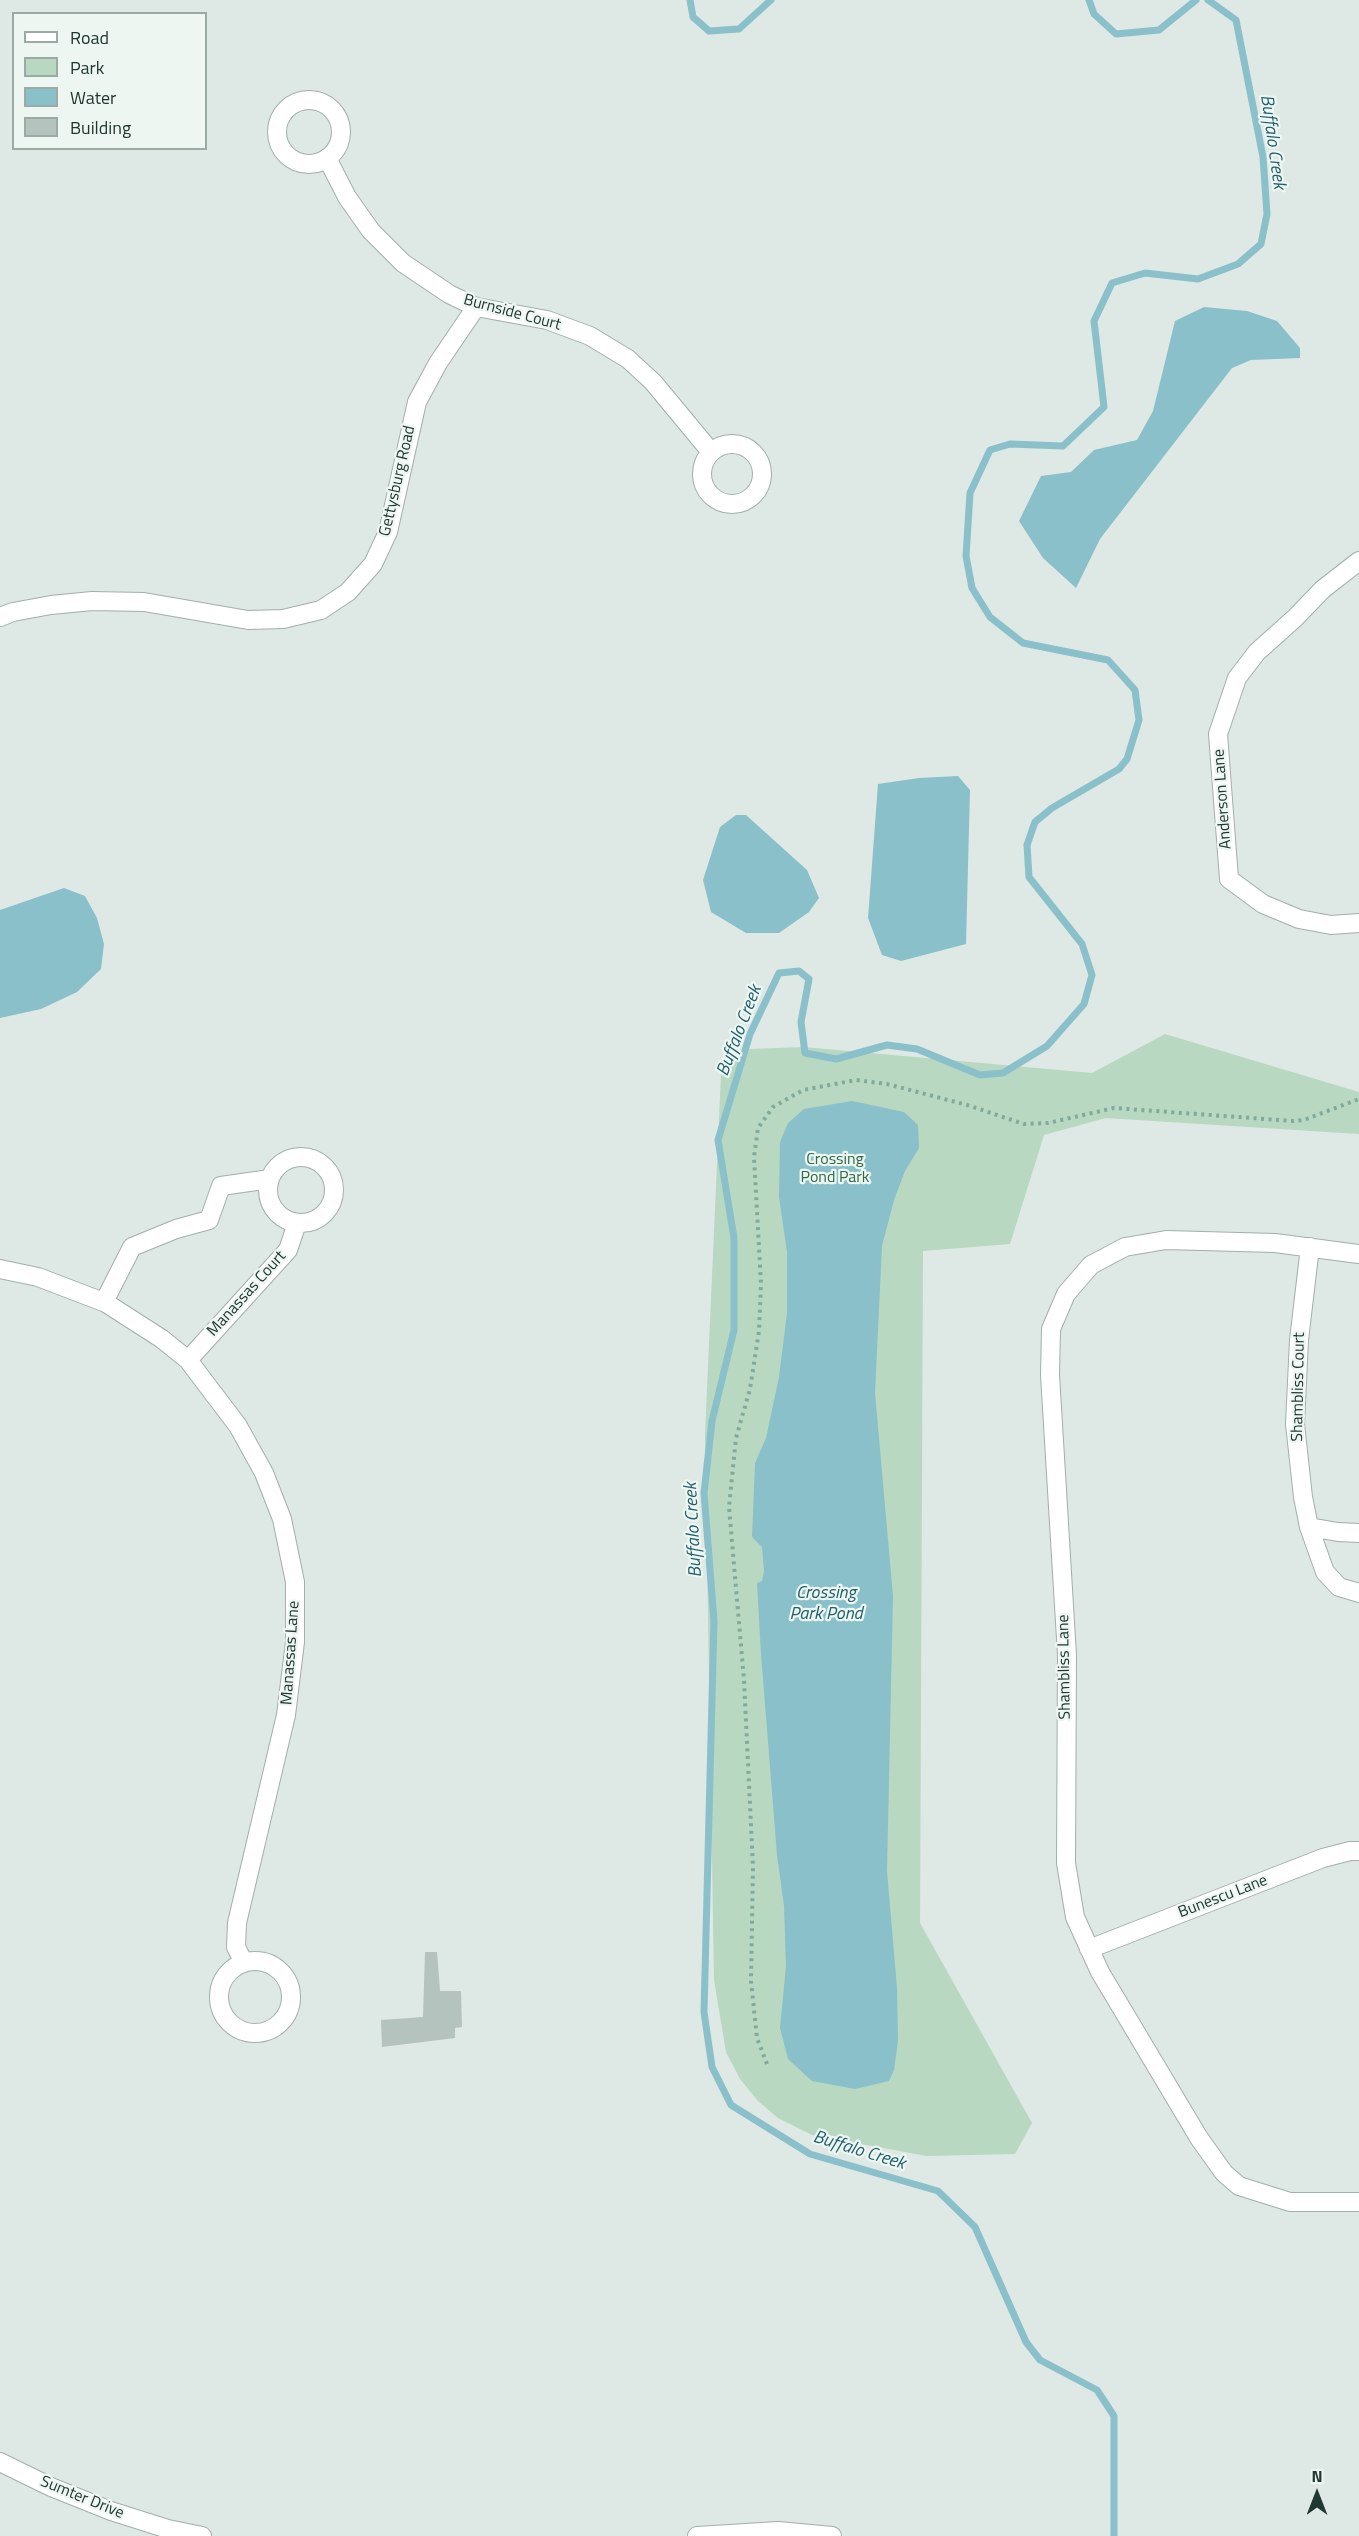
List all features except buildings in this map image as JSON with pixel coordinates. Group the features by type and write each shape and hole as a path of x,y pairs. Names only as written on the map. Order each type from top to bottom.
{"street":[{"name":"Burnside Court","path":"327,158 347,197 371,231 403,263 448,294 476,307 547,320 590,336 628,358 653,382 711,452"},
{"name":"Gettysburg Road","path":"0,617 13,612 51,605 92,601 144,602 248,620 283,619 321,610 348,592 374,564 388,532 417,402 438,363 476,307"},
{"name":"Anderson Lane","path":"1359,561 1323,589 1295,618 1257,651 1237,678 1218,734 1229,879 1263,904 1299,919 1331,925 1359,923"},
{"path":"293,1158 314,1160 329,1174 333,1194 331,1204 317,1219 297,1223 286,1220 270,1204 268,1193 270,1179 282,1163 293,1158"},
{"path":"104,1302 132,1248 176,1229 209,1220 221,1186 270,1179"},
{"name":"Manassas Court","path":"188,1360 288,1250 297,1223"},
{"name":"Shambliss Lane","path":"1359,1254 1275,1243 1166,1240 1125,1247 1091,1264 1066,1294 1051,1329 1050,1375 1067,1655 1066,1863 1075,1917 1100,1972 1193,2128 1224,2173 1239,2186 1290,2202 1359,2202"},
{"name":"Shambliss Court","path":"1310,1248 1299,1340 1295,1424 1309,1527 1319,1557 1331,1581 1346,1590 1359,1593"},
{"name":"Manassas Lane","path":"0,1269 38,1277 104,1302 162,1339 188,1360 238,1426 264,1473 282,1519 295,1582 295,1642 286,1715 237,1923 236,1947 244,1962"},
{"path":"1309,1527 1359,1533"},
{"name":"Bunescu Lane","path":"1089,1949 1323,1858 1359,1851"},
{"name":"Sumter Drive","path":"0,2462 51,2487 111,2511 168,2529 202,2536"},
{"path":"697,2536 778,2531 832,2536"}],"path":[{"path":"767,2064 757,2038 751,1982 753,1867 744,1680 729,1507 736,1438 750,1389 759,1330 761,1284 754,1157 758,1128 774,1107 803,1090 856,1080 887,1084 968,1105 1024,1124 1048,1122 1114,1108 1293,1121 1304,1120 1359,1099"}],"green space":[{"name":"Crossing Pond Park","path":"1165,1034 1359,1092 1359,1134 1106,1118 1044,1135 1010,1244 923,1251 920,1923 1032,2123 1015,2154 927,2156 812,2135 778,2118 758,2101 740,2079 726,2052 714,1980 705,1434 721,1074 725,1064 750,1049 804,1047 1092,1073"}],"water":[{"path":"1204,307 1247,311 1277,321 1300,348 1300,358 1251,360 1232,368 1100,539 1076,588 1043,558 1019,521 1041,476 1071,472 1094,450 1137,440 1153,411 1175,321"},
{"path":"958,776 970,790 966,944 901,961 882,955 868,918 878,784 919,778"},
{"path":"736,815 746,815 807,870 819,898 809,912 779,933 746,933 711,912 703,880 720,827"},
{"path":"64,888 85,896 97,918 104,944 101,969 77,992 41,1009 0,1018 0,910"},
{"name":"Crossing Park Pond","path":"852,1101 904,1112 918,1125 919,1148 905,1171 894,1200 882,1246 875,1393 893,1596 887,1871 897,1988 898,2041 894,2070 889,2081 855,2089 812,2081 788,2059 780,2028 786,1966 784,1906 777,1855 761,1654 757,1583 762,1581 764,1571 762,1547 752,1537 755,1463 766,1438 779,1377 787,1313 787,1252 779,1197 780,1142 788,1123 804,1109"}],"waterway":[{"name":"Buffalo Creek","path":"690,0 693,17 709,31 739,29 771,0"},
{"name":"Buffalo Creek","path":"1089,0 1094,14 1116,34 1159,30 1196,0"},
{"name":"Buffalo Creek","path":"1114,2536 1114,2416 1097,2390 1040,2360 1026,2342 975,2227 938,2191 810,2154 731,2105 712,2067 704,2012 714,1621 704,1493 712,1421 734,1330 734,1238 718,1140 750,1034 779,973 799,971 809,979 801,1022 805,1053 836,1059 887,1045 917,1049 980,1075 1003,1073 1047,1046 1084,1004 1092,975 1082,944 1029,877 1027,845 1035,822 1052,808 1119,769 1127,759 1139,720 1135,690 1108,660 1023,643 990,617 972,588 966,556 970,493 990,450 1010,444 1063,446 1104,407 1094,321 1112,283 1145,273 1198,279 1238,264 1261,244 1267,214 1263,157 1236,20 1208,0"}]}
